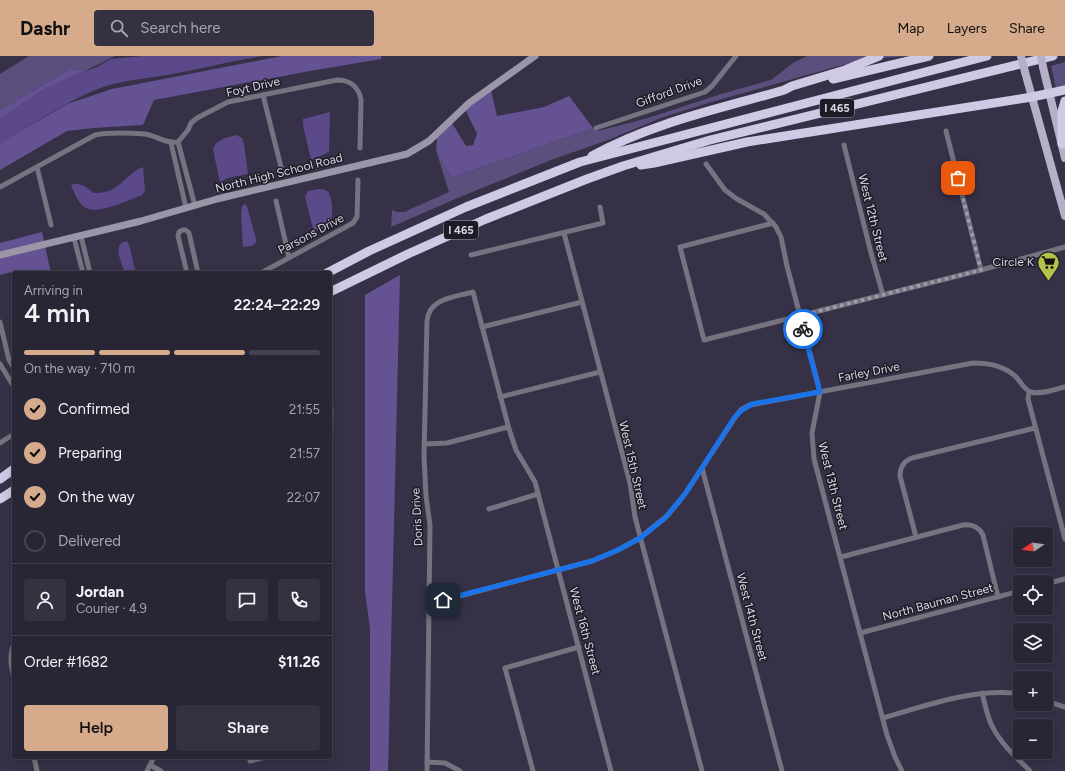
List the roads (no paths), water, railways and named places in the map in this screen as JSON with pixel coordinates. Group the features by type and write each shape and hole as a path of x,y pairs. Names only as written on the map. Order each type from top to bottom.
{"highway":[{"path":"580,162 614,144 676,121 784,90 839,72 879,56"},
{"path":"784,90 929,56"},
{"name":"I 465","path":"331,271 369,251 436,220 496,194 580,162 987,56"},
{"name":"I 465","path":"332,291 410,253 486,219 623,166 717,138 1053,56"},
{"path":"623,166 654,163 778,136 896,119 1051,94 1065,90"},
{"path":"1062,144 1062,111 1065,101"},
{"path":"0,479 12,470"},
{"path":"0,499 12,491"}],"main road":[{"path":"1021,56 1065,216"},
{"path":"1040,56 1051,94 1065,158"}],"street":[{"name":"North High School Road","path":"0,255 78,237 322,173 407,154 429,141 469,103 535,56"},
{"name":"Gifford Drive","path":"596,128 705,92 712,86 736,56"},
{"name":"Foyt Drive","path":"178,142 197,118 228,102 337,80 344,80 357,89 361,98 360,148"},
{"path":"263,95 282,171"},
{"path":"946,131 981,270"},
{"path":"0,187 97,134 145,134 171,143 178,142 195,206"},
{"path":"171,143 186,208"},
{"name":"West 12th Street","path":"844,145 883,295"},
{"name":"West 13th Street","path":"706,164 724,190 737,199 762,212 773,223 781,238 799,316 820,392 813,422 812,447 891,748 902,771"},
{"path":"37,167 51,225"},
{"name":"Parsons Drive","path":"264,271 354,222 357,216 358,180"},
{"path":"276,201 289,257"},
{"path":"471,255 603,223 600,207"},
{"path":"773,223 680,247 704,340 981,270 1065,247"},
{"path":"187,271 178,236 179,232 182,230 189,233 198,271"},
{"name":"West 15th Street","path":"564,232 630,483 640,538 702,771"},
{"path":"78,237 83,271"},
{"path":"78,237 89,271"},
{"name":"West 16th Street","path":"473,292 508,427 516,450 535,482 611,771"},
{"name":"Doris Drive","path":"427,771 430,525 425,483 425,444 428,315 433,307 440,301 473,292"},
{"path":"482,327 582,302"},
{"path":"0,322 9,360 12,365"},
{"path":"9,360 0,364 12,384"},
{"name":"Farley Drive","path":"429,604 559,570 598,558 640,538 668,515 685,494 736,416 742,410 755,404 980,363 1005,369 1016,377 1029,392"},
{"path":"500,397 600,372"},
{"path":"1065,387 1038,394 1029,392 1028,400 1065,539"},
{"path":"425,444 447,443 508,427"},
{"path":"916,537 900,474 902,466 905,462 910,459 1035,428"},
{"path":"0,443 12,435"},
{"name":"West 14th Street","path":"702,468 782,771"},
{"path":"489,508 538,494"},
{"path":"841,557 963,525 972,525 978,528 983,535 998,597"},
{"path":"1053,582 1065,579"},
{"name":"North Bauman Street","path":"860,633 1013,593"},
{"path":"533,771 505,668 579,647"},
{"path":"12,650 10,662 12,670"},
{"path":"982,693 990,722 999,738 1030,771"},
{"path":"883,718 921,707 982,693 1013,693"},
{"path":"1053,703 1065,707"},
{"path":"34,759 37,771"},
{"path":"147,771 153,759"},
{"path":"250,761 258,759"},
{"path":"427,762 445,763 460,771"},
{"path":"150,766 161,771"}],"place":[{"name":"Circle K","path":"1049,282"}]}
